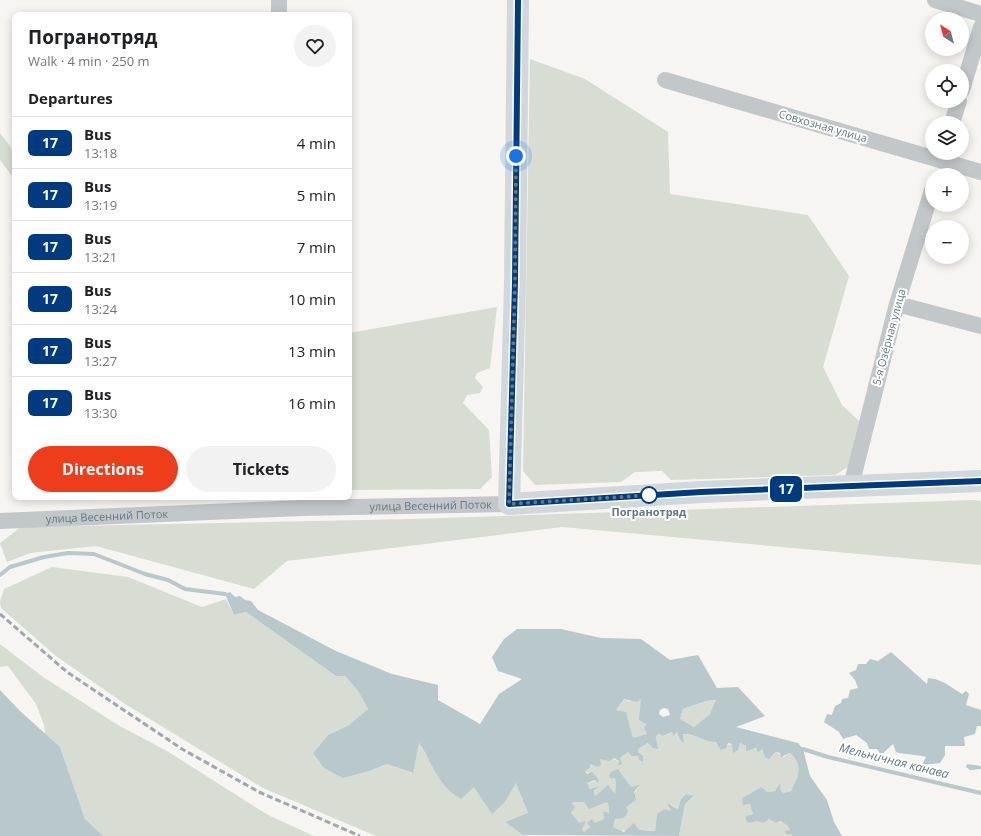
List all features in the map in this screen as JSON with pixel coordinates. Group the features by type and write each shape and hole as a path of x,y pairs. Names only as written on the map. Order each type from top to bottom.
{"street":[{"path":"279,0 279,12"},
{"path":"509,504 515,282 518,0"},
{"path":"935,0 981,14"},
{"path":"969,66 981,26"},
{"name":"Совхозная улица","path":"665,80 940,163 981,172"},
{"name":"5-я Озёрная улица","path":"851,486 897,304 925,212"},
{"path":"897,304 981,326"},
{"name":"улица Весенний Поток","path":"0,521 302,503 509,504 701,492 981,482"}],"shaded area":[{"path":"530,59 585,79 668,132 670,194 808,215 849,276 823,367 842,405 859,421 848,467 835,475 671,480 662,471 635,472 621,482 535,485 523,471"},
{"path":"0,133 12,149 12,176 0,160"},
{"path":"497,307 490,368 477,373 475,378 483,387 480,393 467,395 463,403 489,430 492,477 480,489 352,490 352,332"},
{"path":"974,500 981,501 981,565 562,527 287,561 254,589 96,546 30,553 7,562 0,543 21,527 410,519"},
{"path":"52,567 128,577 202,607 226,599 234,615 246,612 336,676 345,676 358,691 368,709 349,725 328,735 313,753 372,770 387,764 412,773 418,742 428,758 474,787 505,802 516,782 528,813 505,822 523,835 528,836 376,836 263,788 125,704 56,656 1,608 0,602 4,589"},
{"path":"230,592 235,597 240,596 245,600 251,601 258,610 336,651 392,674 438,685 438,700 480,724 499,694 522,679 498,671 492,657 504,639 517,629 561,629 601,638 641,639 670,660 698,655 717,688 738,687 765,716 736,727 798,743 803,749 810,776 827,800 834,822 842,836 791,836 792,834 787,834 784,831 790,830 787,825 780,821 776,823 769,819 764,823 756,821 749,823 746,820 746,816 753,814 750,804 743,805 742,798 761,787 768,792 775,791 780,783 781,791 784,793 791,791 796,781 798,767 797,762 790,753 781,757 780,753 776,752 769,759 765,757 762,749 758,752 756,748 746,751 746,746 740,743 738,750 733,753 732,744 728,743 726,748 721,750 716,742 708,741 688,734 683,734 684,743 680,740 677,732 673,736 672,732 663,736 660,734 656,736 658,749 653,748 648,743 639,748 638,752 643,756 643,762 639,760 638,756 632,756 628,752 620,758 622,764 618,765 619,761 614,758 609,761 600,759 601,765 598,767 590,764 590,768 585,771 587,774 592,772 599,780 598,783 595,780 587,783 590,789 599,786 594,791 595,796 608,785 615,794 615,778 611,779 609,776 611,772 618,769 631,787 640,784 634,792 636,800 626,807 628,811 626,815 623,818 615,819 613,827 624,832 634,823 639,830 655,831 657,814 665,809 671,811 667,803 678,809 681,799 686,794 694,796 685,804 679,836 523,835 505,822 528,813 516,783 505,802 492,814 474,787 461,799 446,787 436,774 419,743 413,773 387,764 343,778 324,768 313,753 328,735 349,725 368,709 358,691 345,676 336,676 246,612 234,615 225,594","holes":["624,699 637,702 641,699 639,720 646,724 644,728 647,734 633,738 626,712 616,710","716,700 710,714 694,727 680,719 683,709 706,701","664,708 668,709 670,715 663,717 659,714 660,710","584,802 589,809 607,802 609,806 609,813 603,811 604,819 595,823 592,819 587,823 590,827 584,832 582,829 586,821 579,823 571,813 575,807 572,803"]},
{"path":"0,644 43,677 118,725 167,751 268,815 314,836 102,836 85,819 60,747 45,734 44,725 36,704 8,666 0,667"},
{"path":"891,652 927,684 928,678 935,679 945,683 962,694 966,691 969,694 966,705 981,710 981,726 977,726 975,734 964,737 965,746 945,746 945,755 940,763 922,765 926,757 896,752 893,744 881,755 877,749 869,749 867,743 856,735 843,739 839,732 824,722 827,714 832,715 835,706 841,703 842,699 848,698 850,690 858,688 855,680 849,673 856,670 858,664 866,664 870,659 878,661"},
{"path":"0,690 20,711 60,747 85,819 103,836 0,836"},
{"path":"624,699 629,701 641,699 647,734 633,739 626,713 616,710"},
{"path":"717,700 710,714 694,727 680,719 683,709 706,701"},
{"path":"677,731 680,740 684,742 683,734 688,734 708,741 716,742 720,746 733,744 733,752 740,743 753,749 762,749 765,757 773,756 776,752 784,757 790,753 797,762 798,767 796,781 791,791 784,793 781,791 780,784 775,791 768,792 761,787 742,798 752,806 756,821 764,823 769,819 787,824 790,831 785,831 792,834 791,836 679,836 685,804 694,797 686,794 681,799 678,809 671,804 672,812 657,814 655,831 623,831 612,827 615,818 619,818 640,784 631,787 618,770 611,779 615,778 615,794 595,796 594,792 598,786 589,789 587,783 599,780 585,771 590,768 590,764 606,758 614,759 621,764 620,758 628,752 644,759 638,752 639,748 648,743 657,741 656,736 661,734 663,736 672,732 673,735"},
{"path":"967,764 981,766 981,769 970,770 966,767"},
{"path":"607,802 609,806 609,813 603,811 604,819 595,824 592,819 590,827 584,832 571,813 575,807 572,803"}],"waterway":[{"path":"0,575 10,567 44,557 68,553 94,554 145,574 168,580 185,589 225,594"},
{"name":"Мельничная канава","path":"803,749 828,757 981,793"}],"railway":[{"path":"0,614 67,672 182,749 259,792 360,836"}],"bus line":[{"name":"17","path":"518,0 515,282 509,504 701,492 981,481"}],"place":[{"name":"Погранотряд","path":"649,495"}],"route":[{"path":"516,156 515,282 509,504 653,495 649,495"}]}
